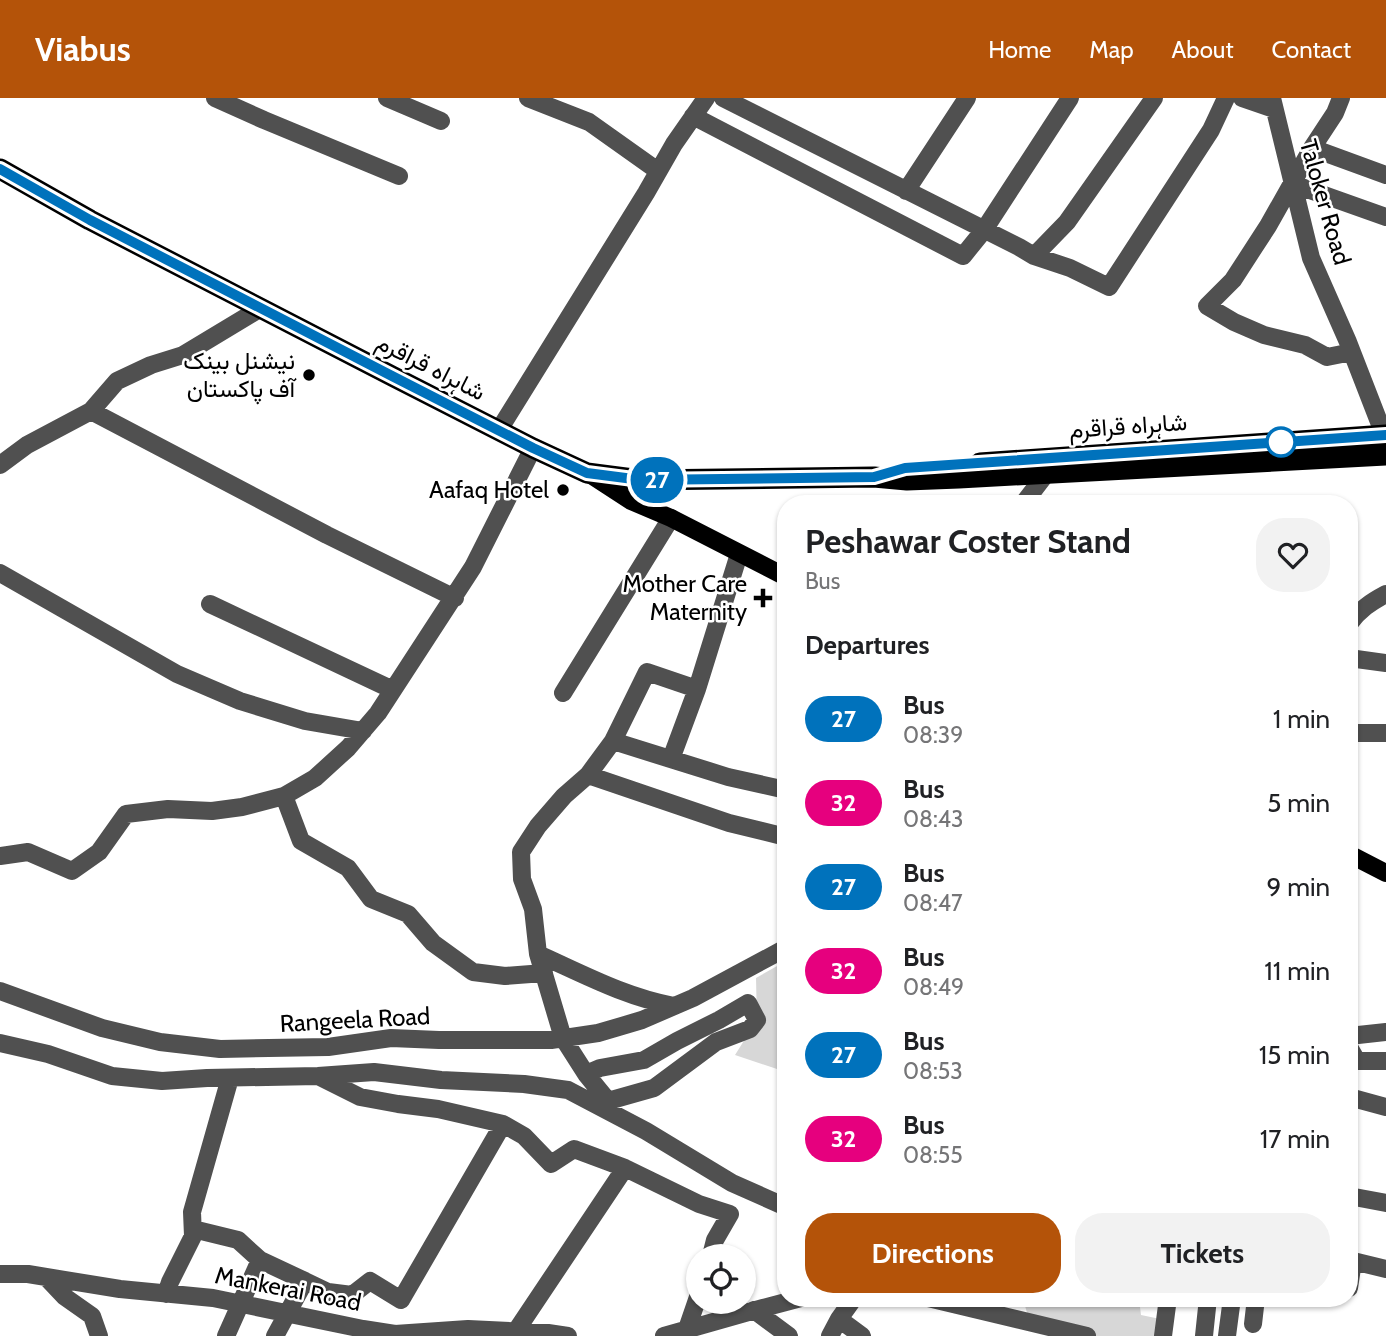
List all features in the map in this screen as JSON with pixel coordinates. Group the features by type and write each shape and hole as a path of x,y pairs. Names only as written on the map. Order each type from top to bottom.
{"highway":[{"name":"شاہراہ قراقرم","path":"0,169 90,220 533,448 587,473 641,480 874,477 907,480 1046,474 1385,441"},
{"name":"شاہراہ قراقرم","path":"874,477 905,468 1385,441"}],"main road":[{"path":"587,473 631,501 671,518 777,573"},
{"path":"1358,859 1386,873"}],"street":[{"path":"215,98 400,176"},
{"path":"387,98 441,121"},
{"path":"528,98 589,122 658,171"},
{"path":"499,430 674,144 706,98"},
{"path":"723,98 1034,257 1070,268 1109,287 1211,130 1226,98"},
{"path":"906,191 967,98"},
{"path":"693,116 963,256 984,230 1070,98"},
{"path":"1034,257 1067,222 1154,98"},
{"path":"1242,98 1273,103"},
{"path":"1341,98 1335,113 1268,226 1233,280 1207,306 1264,335 1305,345 1327,356 1352,352"},
{"name":"Taloker Road","path":"1273,103 1311,258 1352,352 1385,441"},
{"path":"1312,148 1386,174"},
{"path":"1293,184 1386,217"},
{"path":"0,466 27,445 91,411 117,381 151,365 183,355 261,308"},
{"path":"91,411 327,535 455,597"},
{"path":"0,856 28,852 72,871 99,852 126,814 168,809 212,811 242,807 284,796 315,778 348,748 378,713 455,597 533,448"},
{"path":"1030,495 1046,474"},
{"path":"563,693 671,518"},
{"path":"671,759 738,554"},
{"path":"0,573 177,674 240,701 305,721 363,731"},
{"path":"1358,613 1386,594"},
{"path":"210,604 393,690"},
{"path":"1358,660 1386,663"},
{"path":"586,1073 644,1060 748,1003 757,1020 750,1029 716,1042 654,1088 608,1101 586,1073 562,1038 538,954 533,909 522,879 521,852 538,826 589,775 614,741 647,672 696,689"},
{"path":"1358,733 1386,733"},
{"path":"614,741 727,777 777,788"},
{"path":"589,775 729,823 777,835"},
{"path":"284,796 301,841 348,868 371,899 408,914 433,943 473,972 505,976 544,973"},
{"name":"Rangeela Road","path":"0,991 102,1028 160,1042 220,1049 328,1047 391,1038 551,1040 598,1033 642,1020 777,953"},
{"path":"538,954 611,988 674,1006"},
{"path":"1358,1037 1386,1026"},
{"path":"1358,1038 1386,1032"},
{"path":"0,1042 48,1054 112,1076 162,1081 374,1072 568,1090 646,1131 732,1183 777,1203"},
{"path":"1358,1061 1386,1061"},
{"path":"318,1076 360,1097 438,1109 503,1124 524,1136 551,1164 574,1149 625,1168 699,1203 730,1214 714,1244"},
{"path":"166,1294 193,1236 192,1212 230,1078"},
{"path":"1358,1099 1386,1107"},
{"path":"193,1229 238,1241 260,1260 328,1292 352,1295 370,1282 401,1300 503,1124"},
{"path":"516,1331 625,1168"},
{"path":"1358,1198 1386,1203"},
{"path":"226,1336 260,1260"},
{"path":"1358,1262 1386,1269"},
{"name":"Mankerai Road","path":"0,1274 28,1275 120,1289 214,1298 287,1312 318,1328 402,1335 468,1329 568,1336"},
{"path":"47,1278 65,1297 92,1316 99,1336"},
{"path":"275,1336 305,1281"},
{"path":"756,1309 777,1304"},
{"path":"830,1336 848,1307"},
{"path":"966,1307 1087,1336"},
{"path":"1163,1336 1167,1307"},
{"path":"1204,1336 1207,1307"},
{"path":"1227,1336 1231,1307"},
{"path":"1253,1324 1255,1307"},
{"path":"756,1311 789,1336"},
{"path":"687,1329 692,1314"},
{"path":"664,1336 740,1314"},
{"path":"839,1319 862,1336"}],"shaded area":[{"path":"777,966 777,1069 735,1055 757,1020 756,978"},
{"path":"1025,1307 1140,1307 1141,1315 1165,1320 1163,1336 1087,1336 1030,1323"}],"bus line":[{"name":"27","path":"0,169 90,220 533,448 587,473 641,480 874,477 905,468 1386,435"}],"place":[{"name":"نیشنل بینک آف پاکستان","path":"309,375"},
{"name":"Aafaq Hotel","path":"563,490"},
{"name":"Mother Care Maternity","path":"763,598"}]}
